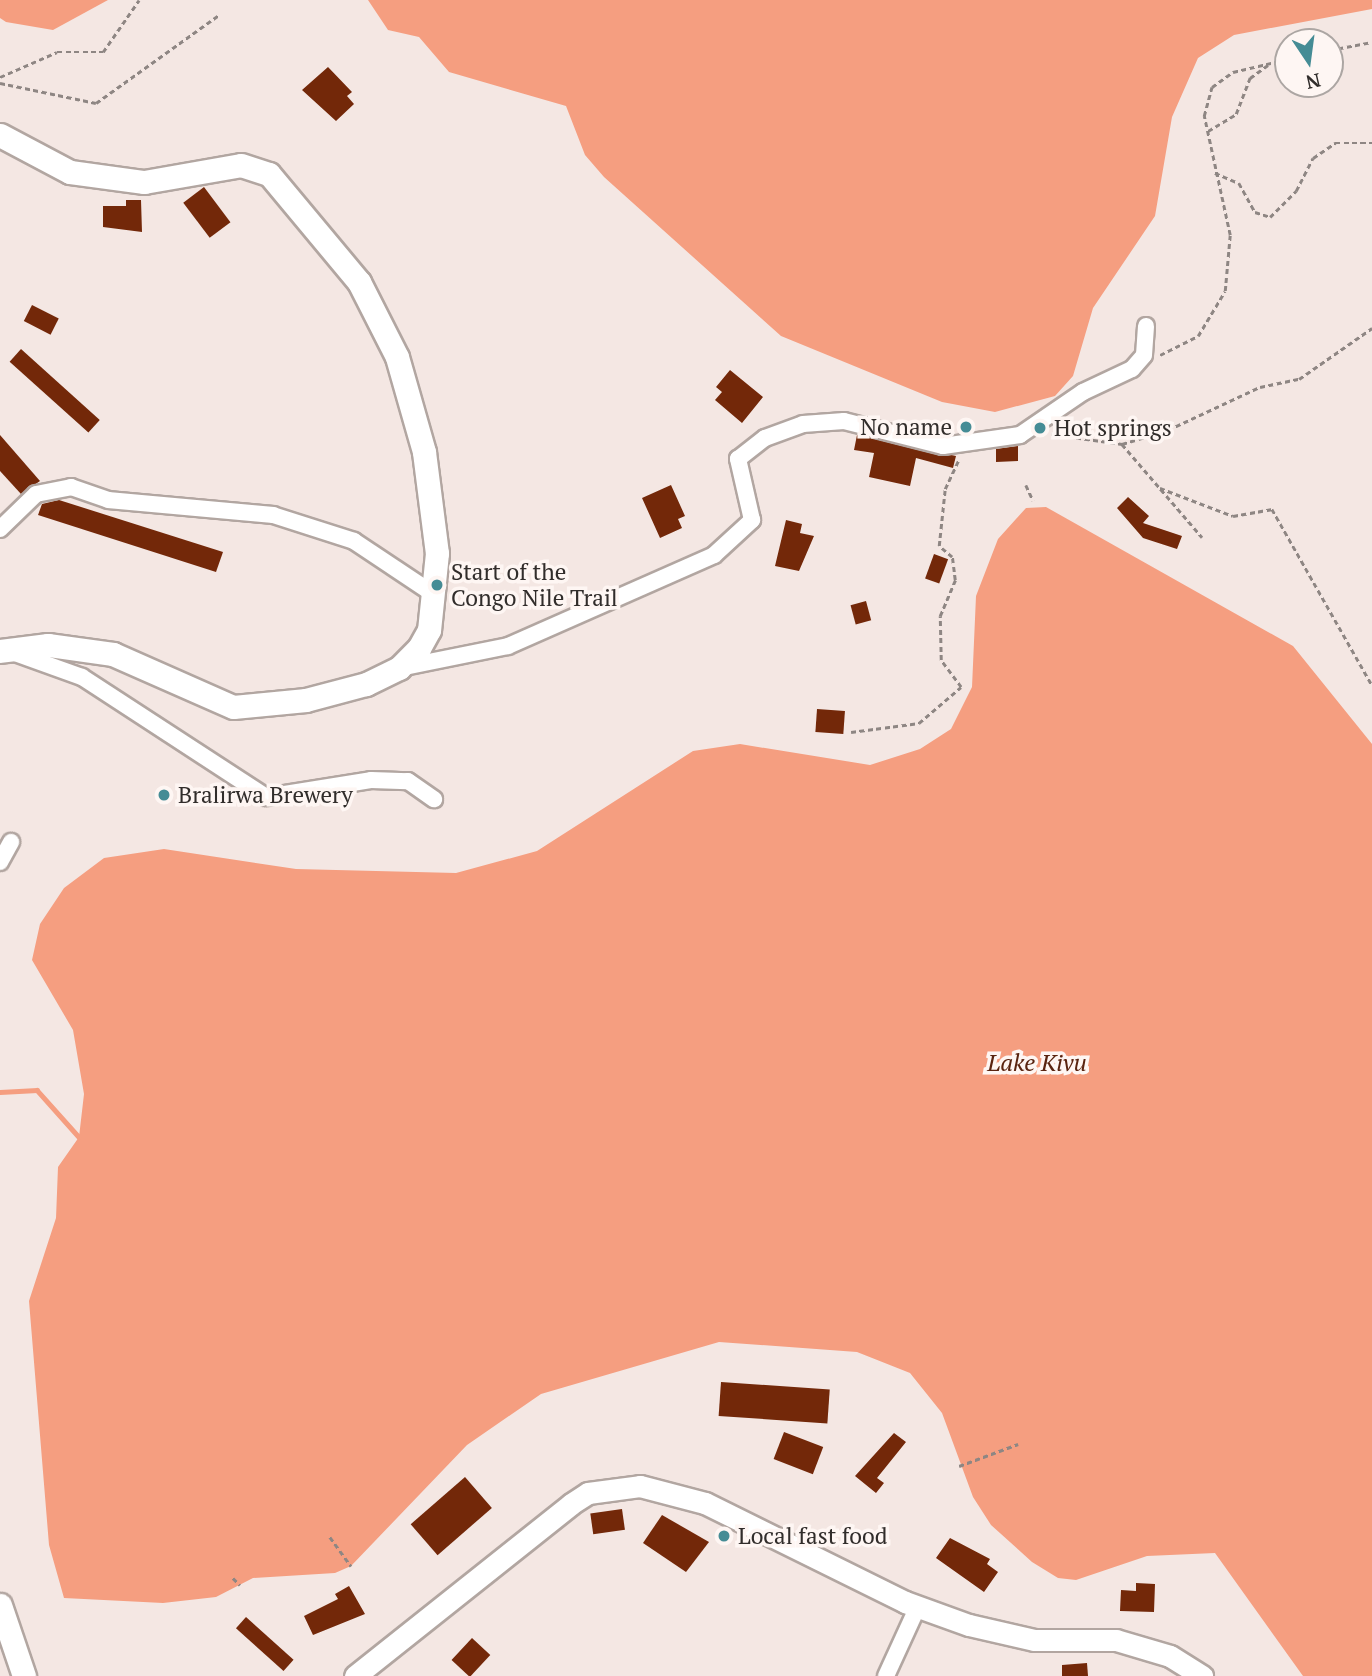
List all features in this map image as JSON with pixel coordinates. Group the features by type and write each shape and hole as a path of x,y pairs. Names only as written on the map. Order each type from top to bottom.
{"main road":[{"path":"0,135 70,172 144,182 241,165 269,174 359,282 397,358 424,452 438,553 429,630 400,668 366,684 306,700 233,707 113,654 48,645 3,651"},
{"path":"0,1605 24,1676"}],"street":[{"path":"400,668 508,646 714,555 752,520 738,459 765,438 844,421 943,446 1020,435 1083,392 1132,369 1144,355 1146,326"},
{"path":"0,529 36,494 71,488 108,500 273,515 354,541 435,595"},
{"path":"3,651 82,677 266,797 371,780 408,781 434,799"},
{"path":"0,862 11,842"},
{"path":"355,1676 571,1504 616,1488 667,1490 705,1503 918,1606 1003,1634 1116,1640 1170,1656 1202,1676"},
{"path":"886,1676 918,1606"}],"path":[{"path":"0,78 57,52 103,52 139,0"},
{"path":"0,83 96,103 219,15"},
{"path":"1344,47 1372,42"},
{"path":"1132,369 1198,336 1226,291 1230,235 1208,131 1212,87 1233,72 1274,62"},
{"path":"1208,131 1236,114 1250,78 1271,63"},
{"path":"1215,173 1239,183 1255,212 1269,218 1296,191 1313,158 1335,143 1372,143"},
{"path":"1122,444 1261,387 1299,379 1372,328"},
{"path":"1020,435 1076,433 1122,444 1202,537"},
{"path":"851,732 919,723 961,687 941,660 940,616 955,580 952,557 939,546 945,489 960,443"},
{"path":"1026,485 1033,500"},
{"path":"1160,488 1233,516 1272,509 1372,685"},
{"path":"959,1466 1018,1444"},
{"path":"330,1537 351,1566"},
{"path":"233,1578 240,1585"}],"water":[{"path":"0,0 108,0 53,30 6,22 0,18"},
{"path":"368,0 1372,0 1372,9 1234,35 1198,58 1172,117 1155,216 1093,308 1073,376 1055,396 995,412 942,402 781,336 604,177 585,155 566,106 449,72 419,37 388,30"},
{"name":"Lake Kivu","path":"1046,507 1293,646 1372,744 1372,1676 1303,1676 1215,1553 1147,1556 1076,1580 1058,1578 1032,1562 991,1525 973,1497 942,1413 910,1373 857,1352 719,1342 541,1394 467,1445 351,1566 335,1573 253,1578 216,1597 163,1603 64,1598 49,1545 29,1301 56,1218 58,1167 79,1137 84,1094 73,1030 32,960 40,924 64,888 104,858 164,849 296,869 456,873 537,851 693,751 740,744 870,765 920,749 951,729 972,687 976,596 998,539 1026,508"}],"building":[{"path":"328,67 352,92 347,96 354,104 336,121 302,90"},
{"path":"204,187 230,222 210,238 183,203"},
{"path":"126,200 141,200 142,232 103,227 103,206 126,206"},
{"path":"32,305 59,319 51,335 24,321"},
{"path":"21,349 100,420 88,433 10,362"},
{"path":"730,370 763,397 742,423 715,400 722,392 716,387"},
{"path":"0,435 40,481 21,494 0,471"},
{"path":"857,435 956,456 953,468 916,458 910,486 869,477 874,453 854,450"},
{"path":"1018,446 1018,461 996,462 996,449"},
{"path":"671,485 685,516 678,519 682,528 660,538 642,498"},
{"path":"1128,497 1149,516 1143,523 1182,536 1177,549 1143,538 1117,508"},
{"path":"59,500 223,552 216,572 38,515 42,504"},
{"path":"786,520 802,524 800,533 814,536 799,571 775,566"},
{"path":"934,554 948,559 939,584 925,578"},
{"path":"866,601 871,620 856,624 851,605"},
{"path":"817,709 845,711 843,734 815,732"},
{"path":"721,1382 830,1390 827,1424 719,1416"},
{"path":"784,1432 823,1447 813,1474 774,1459"},
{"path":"894,1433 906,1442 877,1478 884,1483 876,1493 855,1476"},
{"path":"465,1477 492,1508 438,1555 411,1524"},
{"path":"622,1509 625,1530 593,1534 590,1513"},
{"path":"662,1515 709,1542 686,1572 643,1543"},
{"path":"950,1538 990,1559 987,1564 998,1572 984,1592 936,1558"},
{"path":"1136,1583 1155,1584 1154,1612 1120,1611 1121,1590 1136,1591"},
{"path":"349,1586 365,1614 313,1635 304,1616 338,1599 335,1594"},
{"path":"246,1617 294,1660 284,1671 236,1628"},
{"path":"472,1638 490,1655 471,1676 452,1660"},
{"path":"1087,1663 1088,1676 1062,1676 1062,1665"}],"waterway":[{"path":"0,1092 37,1090 79,1137"}],"place":[{"name":"No name","path":"966,427"},
{"name":"Hot springs","path":"1040,428"},
{"name":"Start of the Congo Nile Trail","path":"437,585"},
{"name":"Bralirwa Brewery","path":"164,795"},
{"name":"Local fast food","path":"724,1536"}]}
